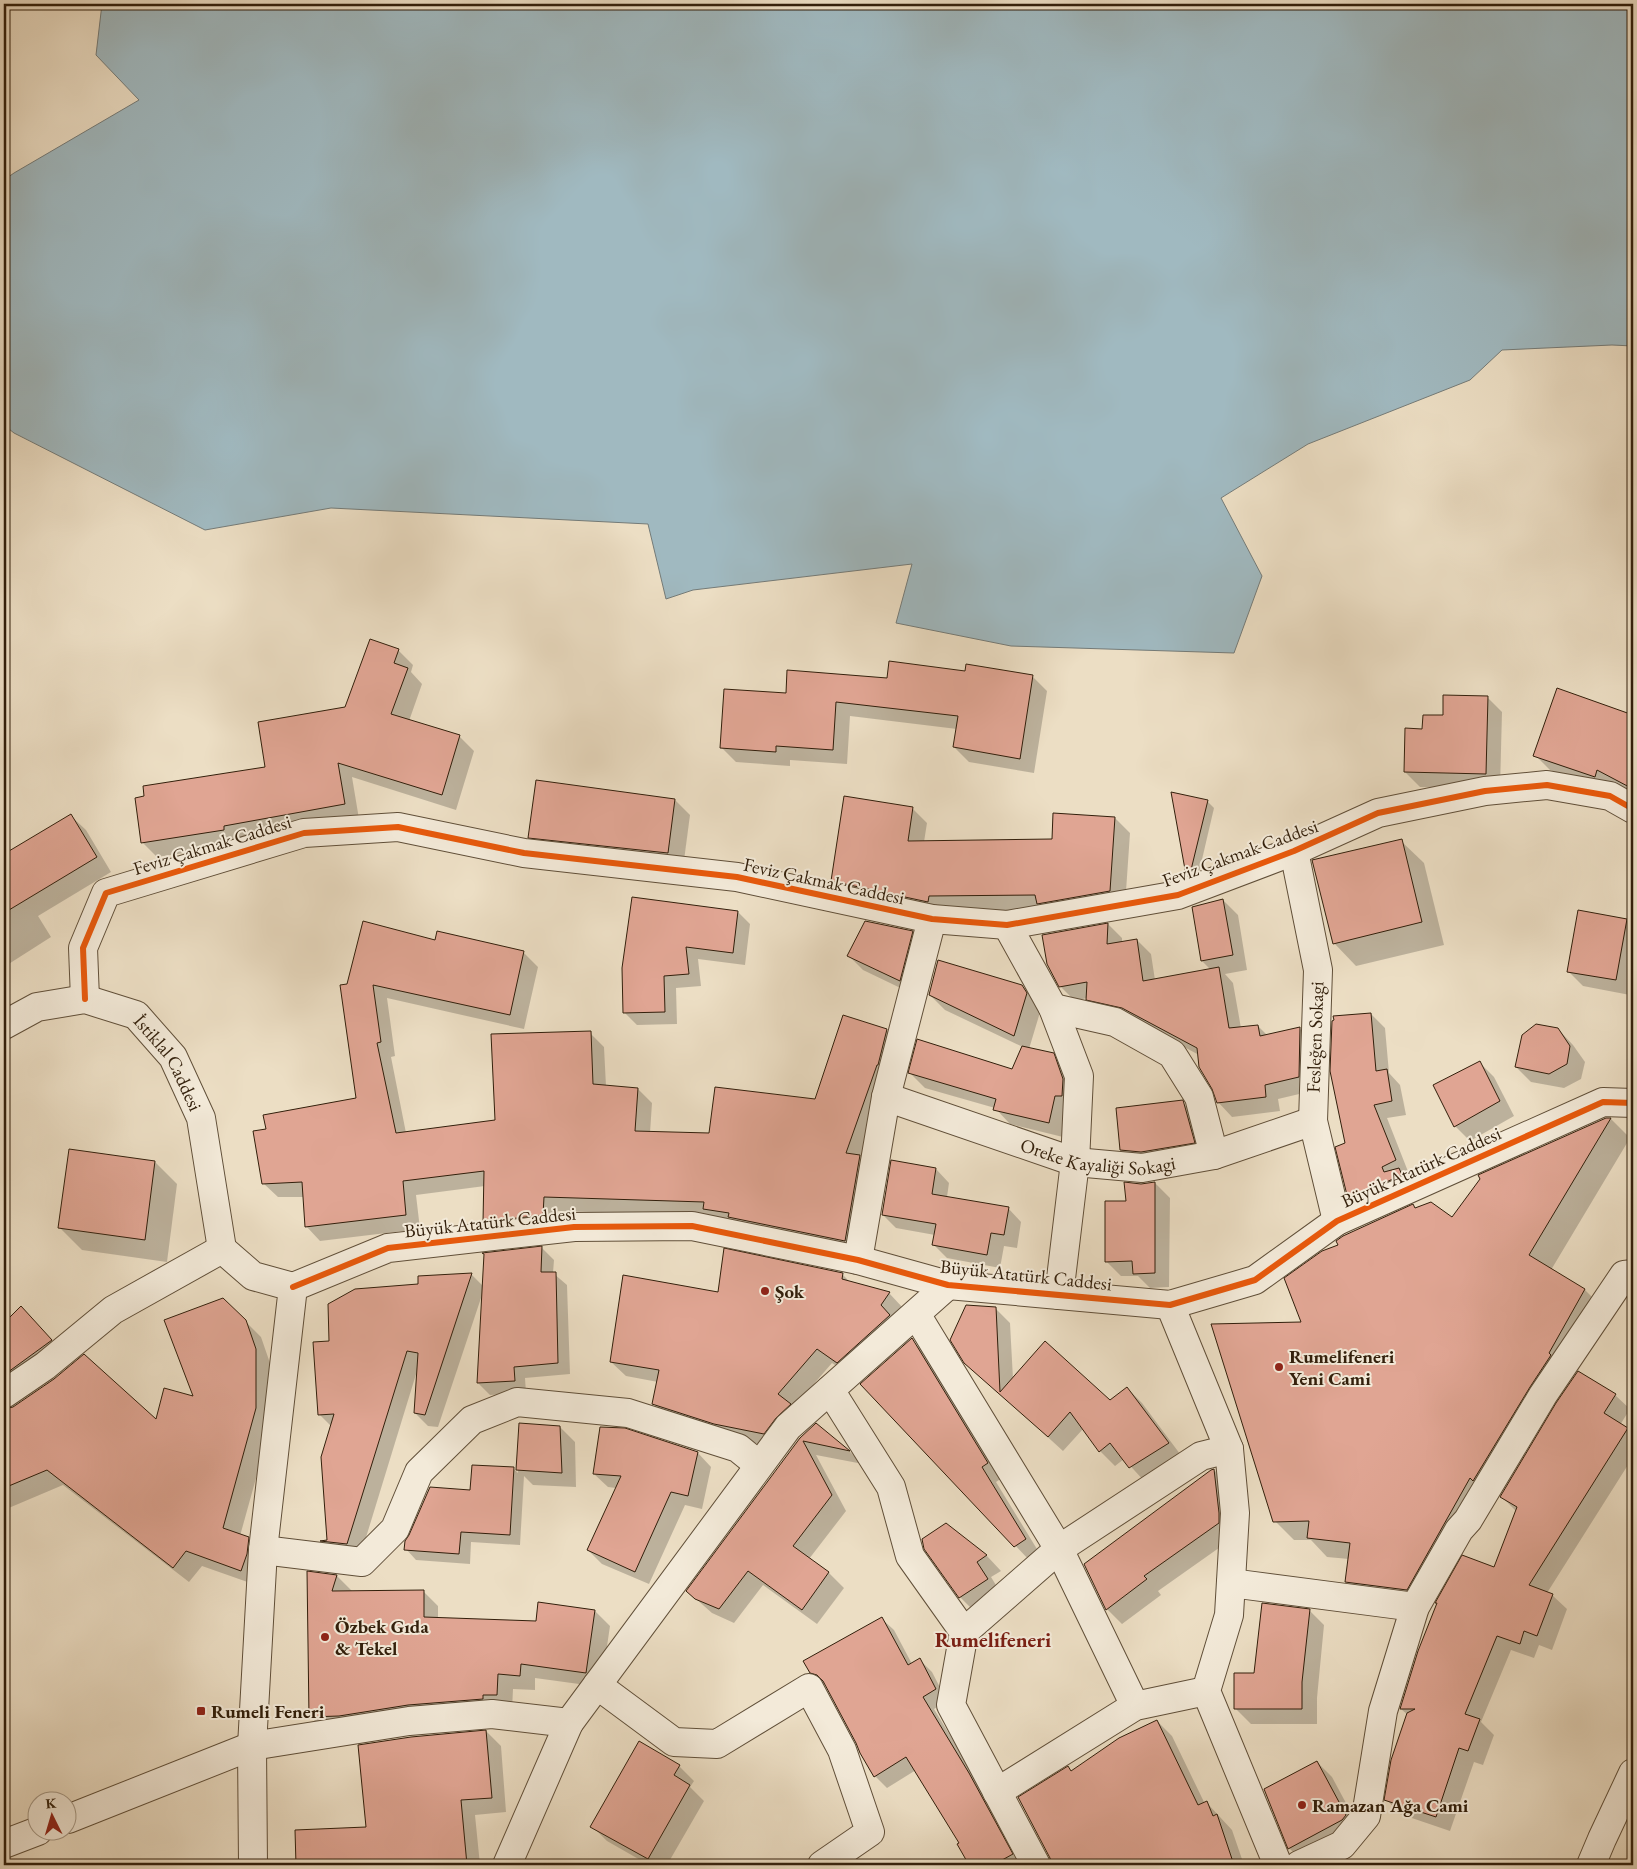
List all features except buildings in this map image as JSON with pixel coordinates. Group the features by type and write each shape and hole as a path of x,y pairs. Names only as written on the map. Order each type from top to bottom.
{"street":[{"name":"Feviz Çakmak Caddesi","path":"85,999 83,948 106,893 304,833 398,827 524,852 737,876 932,919 1007,925 1178,895 1294,852 1378,813 1485,791 1547,785 1610,796 1633,809"},
{"name":"Fesleğen Sokagi","path":"1294,852 1318,970 1313,1121 1338,1221"},
{"path":"858,1260 886,1097 932,919"},
{"path":"1007,925 1053,1008 1079,1076 1075,1162 1059,1295"},
{"name":"İstiklal Caddesi","path":"4,1025 37,1007 85,999 136,1015 173,1057 201,1118 222,1249"},
{"path":"1053,1008 1115,1022 1172,1054 1199,1097 1214,1155"},
{"name":"Oreke Kayaliği Sokagi","path":"886,1097 1075,1162 1142,1168 1214,1155 1313,1121"},
{"name":"Büyük Atatürk Caddesi","path":"292,1287 388,1248 574,1227 692,1226 858,1260 948,1285 1170,1305 1255,1280 1338,1221 1603,1102 1633,1104"},
{"path":"4,1394 45,1366 113,1310 222,1249 253,1276 292,1287 264,1550 252,1746 253,1865"},
{"path":"1299,1865 1342,1846 1366,1816 1383,1710 1415,1607 1459,1530 1468,1520 1543,1395 1624,1275 1633,1274"},
{"path":"513,1863 569,1723 759,1465 788,1427 948,1285"},
{"path":"1170,1305 1229,1449 1235,1512 1229,1615 1206,1691 1278,1865"},
{"path":"916,1314 1059,1549 1135,1706"},
{"path":"830,1390 891,1487 910,1556 964,1632"},
{"path":"264,1550 362,1562 395,1530 419,1472 472,1420 518,1402 628,1413 738,1448 759,1465"},
{"path":"1036,1865 951,1705 964,1632 1059,1549 1201,1456 1229,1449"},
{"path":"1231,1582 1415,1607"},
{"path":"597,1685 674,1742 717,1744 809,1688 842,1750 870,1832 822,1865"},
{"path":"998,1792 1135,1706 1206,1691"},
{"path":"78,1815 252,1746 409,1722 492,1714 569,1723"},
{"path":"1591,1865 1633,1773"},
{"path":"4,1844 28,1835"}],"water":[{"path":"102,4 1633,4 1633,346 1612,345 1502,350 1470,380 1308,444 1221,498 1262,576 1234,653 1011,646 896,623 912,564 693,590 666,599 648,524 331,508 205,530 14,433 4,425 4,180 139,100 96,55"}],"cycle path":[{"path":"85,999 83,948 106,893 304,833 398,827 524,853 737,877 932,919 1007,925 1178,895 1294,851 1378,813 1485,791 1547,785 1610,796 1633,809"},
{"path":"293,1287 388,1248 574,1227 692,1226 858,1260 948,1285 1170,1305 1255,1280 1337,1221 1603,1102 1633,1103"}],"place":[{"name":"Şok","path":"765,1291"},
{"name":"Rumelifeneri Yeni Cami","path":"1279,1367"},
{"name":"Özbek Gıda & Tekel","path":"325,1637"},
{"name":"Rumeli Feneri","path":"201,1711"},
{"name":"Ramazan Ağa Cami","path":"1302,1805"}],"district":[{"name":"Rumelifeneri","path":"993,1639"}]}
